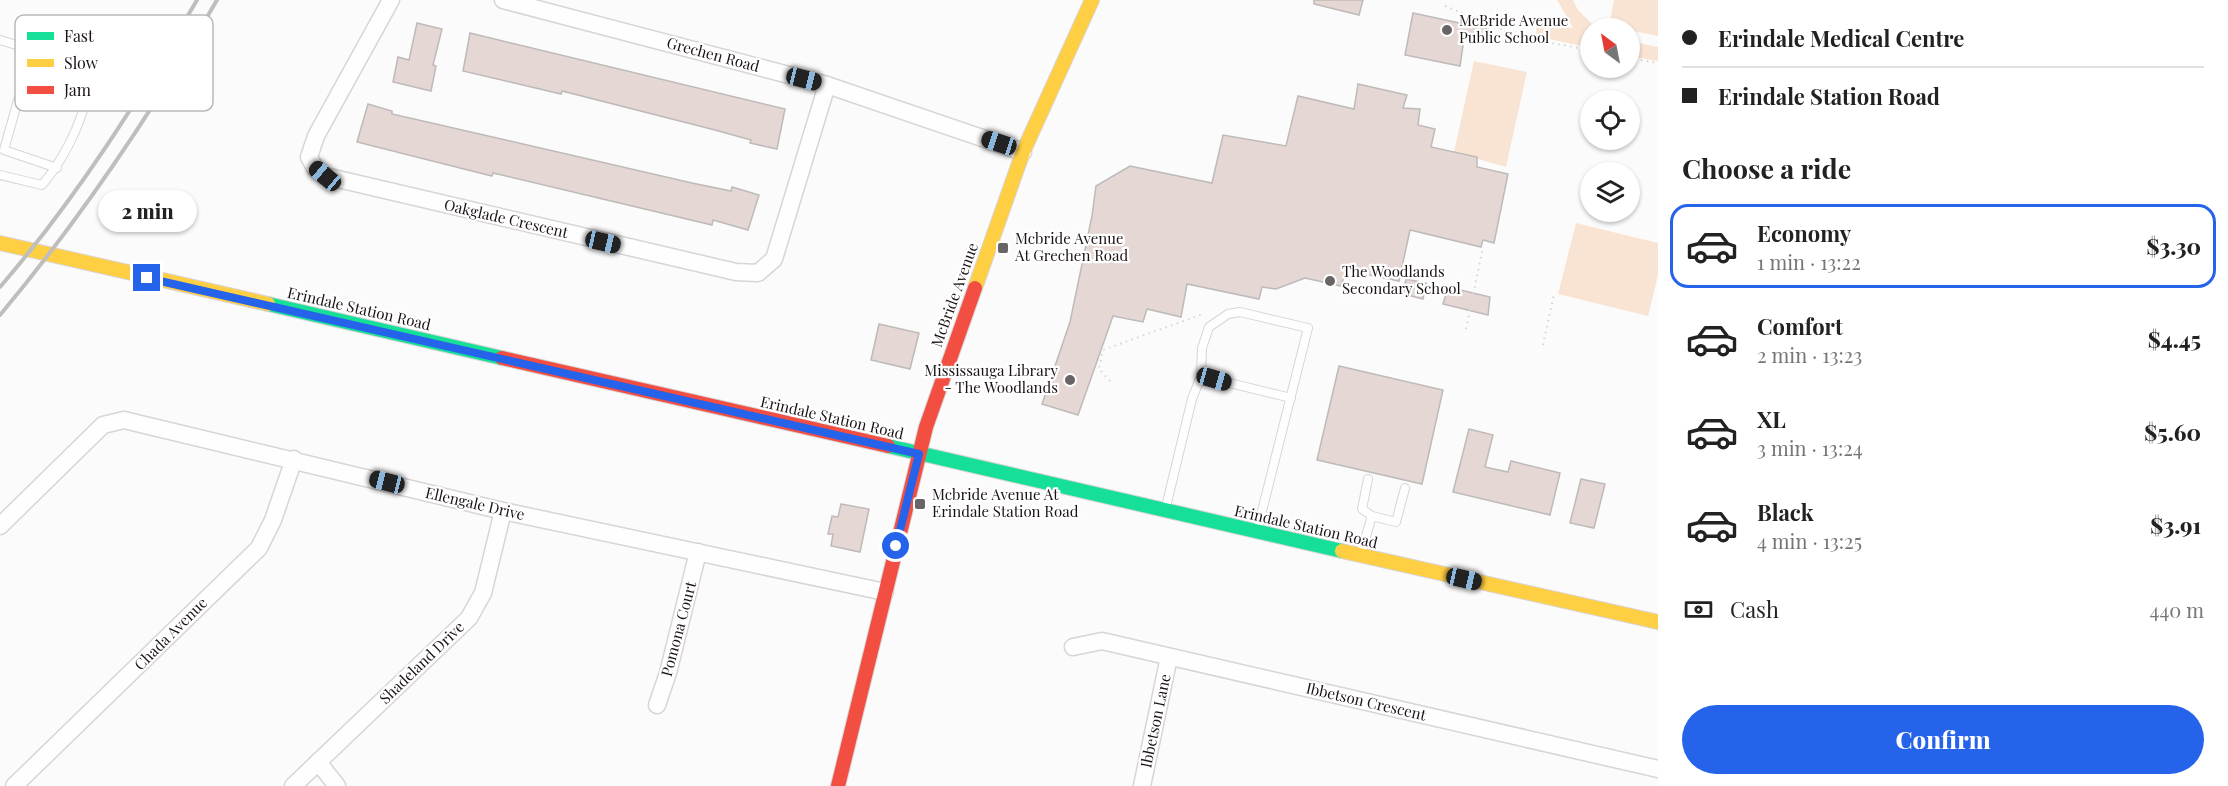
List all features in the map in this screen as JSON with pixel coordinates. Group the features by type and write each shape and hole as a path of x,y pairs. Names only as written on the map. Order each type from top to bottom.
{"street":[{"name":"Oakglade Crescent","path":"391,0 316,136 309,157 315,168 325,176 736,272 758,273 774,259 827,85"},
{"name":"Grechen Road","path":"503,0 827,85 1023,152"},
{"name":"McBride Avenue","path":"838,786 919,454 937,394 1023,152 1092,0"},
{"name":"Erindale Station Road","path":"0,243 1256,533 1658,622"},
{"name":"Ellengale Drive","path":"0,526 103,425 124,420 503,511 885,592"},
{"name":"Chada Avenue","path":"14,786 258,548 273,520 294,459"},
{"name":"Shadeland Drive","path":"293,786 469,618 483,593 503,511"},
{"name":"Pomona Court","path":"657,705 668,673 698,552"},
{"name":"Ibbetson Crescent","path":"1074,647 1102,640 1658,769"},
{"name":"Ibbetson Lane","path":"1142,786 1170,657"},
{"path":"318,762 337,786"}],"lane":[{"path":"0,40 15,45"},
{"path":"15,111 4,150 57,168"},
{"path":"0,175 42,185 57,168 83,111"},
{"path":"1165,512 1192,399 1201,375 1204,337 1209,327 1228,314 1240,312 1308,328 1256,533"},
{"path":"1201,375 1291,398"},
{"path":"1368,479 1362,509 1372,516 1396,522 1405,488"},
{"path":"1360,556 1372,516"}],"path":[{"path":"1445,6 1524,38 1580,48"},
{"path":"1640,60 1658,63"},
{"path":"1466,329 1483,247"},
{"path":"1543,345 1554,294"},
{"path":"1110,381 1099,369 1103,350 1203,314"}],"shaded area":[{"path":"1557,0 1573,0 1578,10 1586,18 1580,18 1580,46 1536,36 1537,21 1573,28"},
{"path":"1614,0 1658,0 1658,36 1640,32 1640,18 1611,18"},
{"path":"1640,43 1658,47 1658,61 1640,58"},
{"path":"1474,61 1527,72 1506,167 1454,152"},
{"path":"1576,223 1658,243 1658,275 1648,316 1558,294"}],"building":[{"path":"1314,0 1363,0 1359,15 1314,4"},
{"path":"1413,13 1488,29 1486,44 1464,39 1460,66 1405,55"},
{"path":"417,23 442,29 433,65 436,66 431,91 393,82 398,57 409,60"},
{"path":"470,33 785,109 777,149 750,143 751,140 715,130 562,91 561,94 463,71"},
{"path":"1358,84 1407,95 1403,108 1420,109 1418,125 1435,129 1431,147 1477,157 1477,167 1508,174 1494,243 1483,240 1481,247 1410,230 1399,281 1346,270 1341,286 1305,278 1276,289 1262,287 1259,299 1187,284 1181,317 1147,309 1143,322 1113,316 1078,415 1042,404 1070,322 1096,186 1130,166 1212,183 1223,135 1286,146 1298,96 1354,109"},
{"path":"368,104 392,111 392,114 692,183 731,191 732,187 759,195 748,230 713,220 712,225 493,173 492,176 357,142"},
{"path":"1406,279 1426,283 1423,299 1403,294"},
{"path":"1448,287 1490,297 1488,315 1443,304"},
{"path":"879,324 919,333 910,369 871,360"},
{"path":"1339,366 1443,390 1422,484 1317,460"},
{"path":"1469,429 1493,435 1485,467 1508,472 1511,461 1560,473 1550,515 1453,492"},
{"path":"1581,479 1605,484 1594,528 1570,523"},
{"path":"841,504 869,509 860,552 831,546 833,534 828,534 832,516 838,517"}],"railway":[{"path":"188,15 197,0"},
{"path":"208,15 217,0"},
{"path":"0,287 55,219 129,111"},
{"path":"0,315 88,202 150,111"}],"traffic: fast":[{"path":"268,304 502,358"},
{"path":"888,446 1342,551"}],"traffic: slow":[{"path":"975,288 1023,152 1092,0"},
{"path":"0,243 268,304"},
{"path":"1342,551 1658,622"}],"traffic: jam":[{"path":"838,786 926,427 975,288"},
{"path":"502,358 888,446"}],"place":[{"name":"McBride Avenue Public School","path":"1447,30"},
{"name":"Mcbride Avenue At Grechen Road","path":"1003,248"},
{"name":"The Woodlands Secondary School","path":"1330,281"},
{"name":"Mississauga Library - The Woodlands","path":"1070,380"},
{"name":"Mcbride Avenue At Erindale Station Road","path":"920,504"}],"route":[{"path":"147,278 919,454 896,546"}]}
